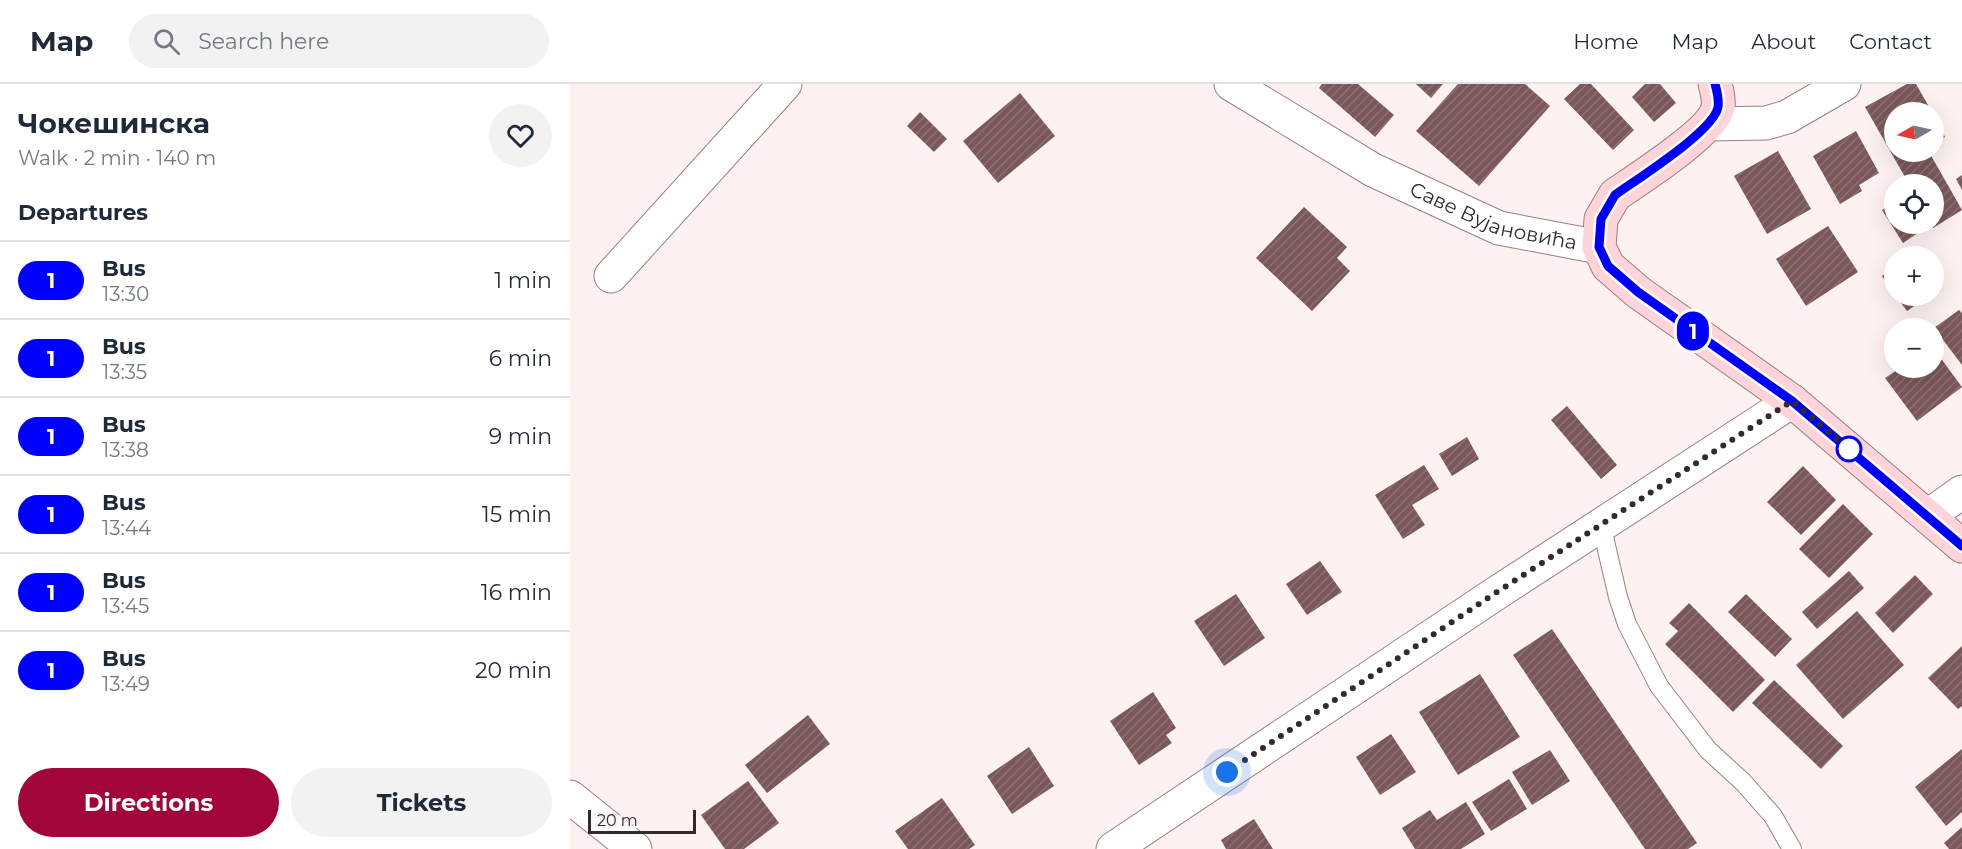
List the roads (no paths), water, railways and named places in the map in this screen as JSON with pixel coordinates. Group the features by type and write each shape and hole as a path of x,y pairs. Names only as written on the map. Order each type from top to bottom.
{"street":[{"path":"611,276 785,84"},
{"name":"Саве Вујановића","path":"1231,84 1373,170 1498,228 1599,247 1608,266 1638,292 1792,401 1962,546"},
{"path":"1599,247 1601,219 1615,195 1676,152 1709,124 1718,109 1718,93 1715,84"},
{"path":"1709,124 1766,123 1787,117 1844,84"},
{"path":"1113,849 1601,524 1792,401"},
{"path":"1928,516 1962,492"},
{"path":"570,797 635,849"}],"lane":[{"path":"1601,524 1618,597 1627,624 1659,686 1708,750 1743,782 1773,816 1792,849"}]}
